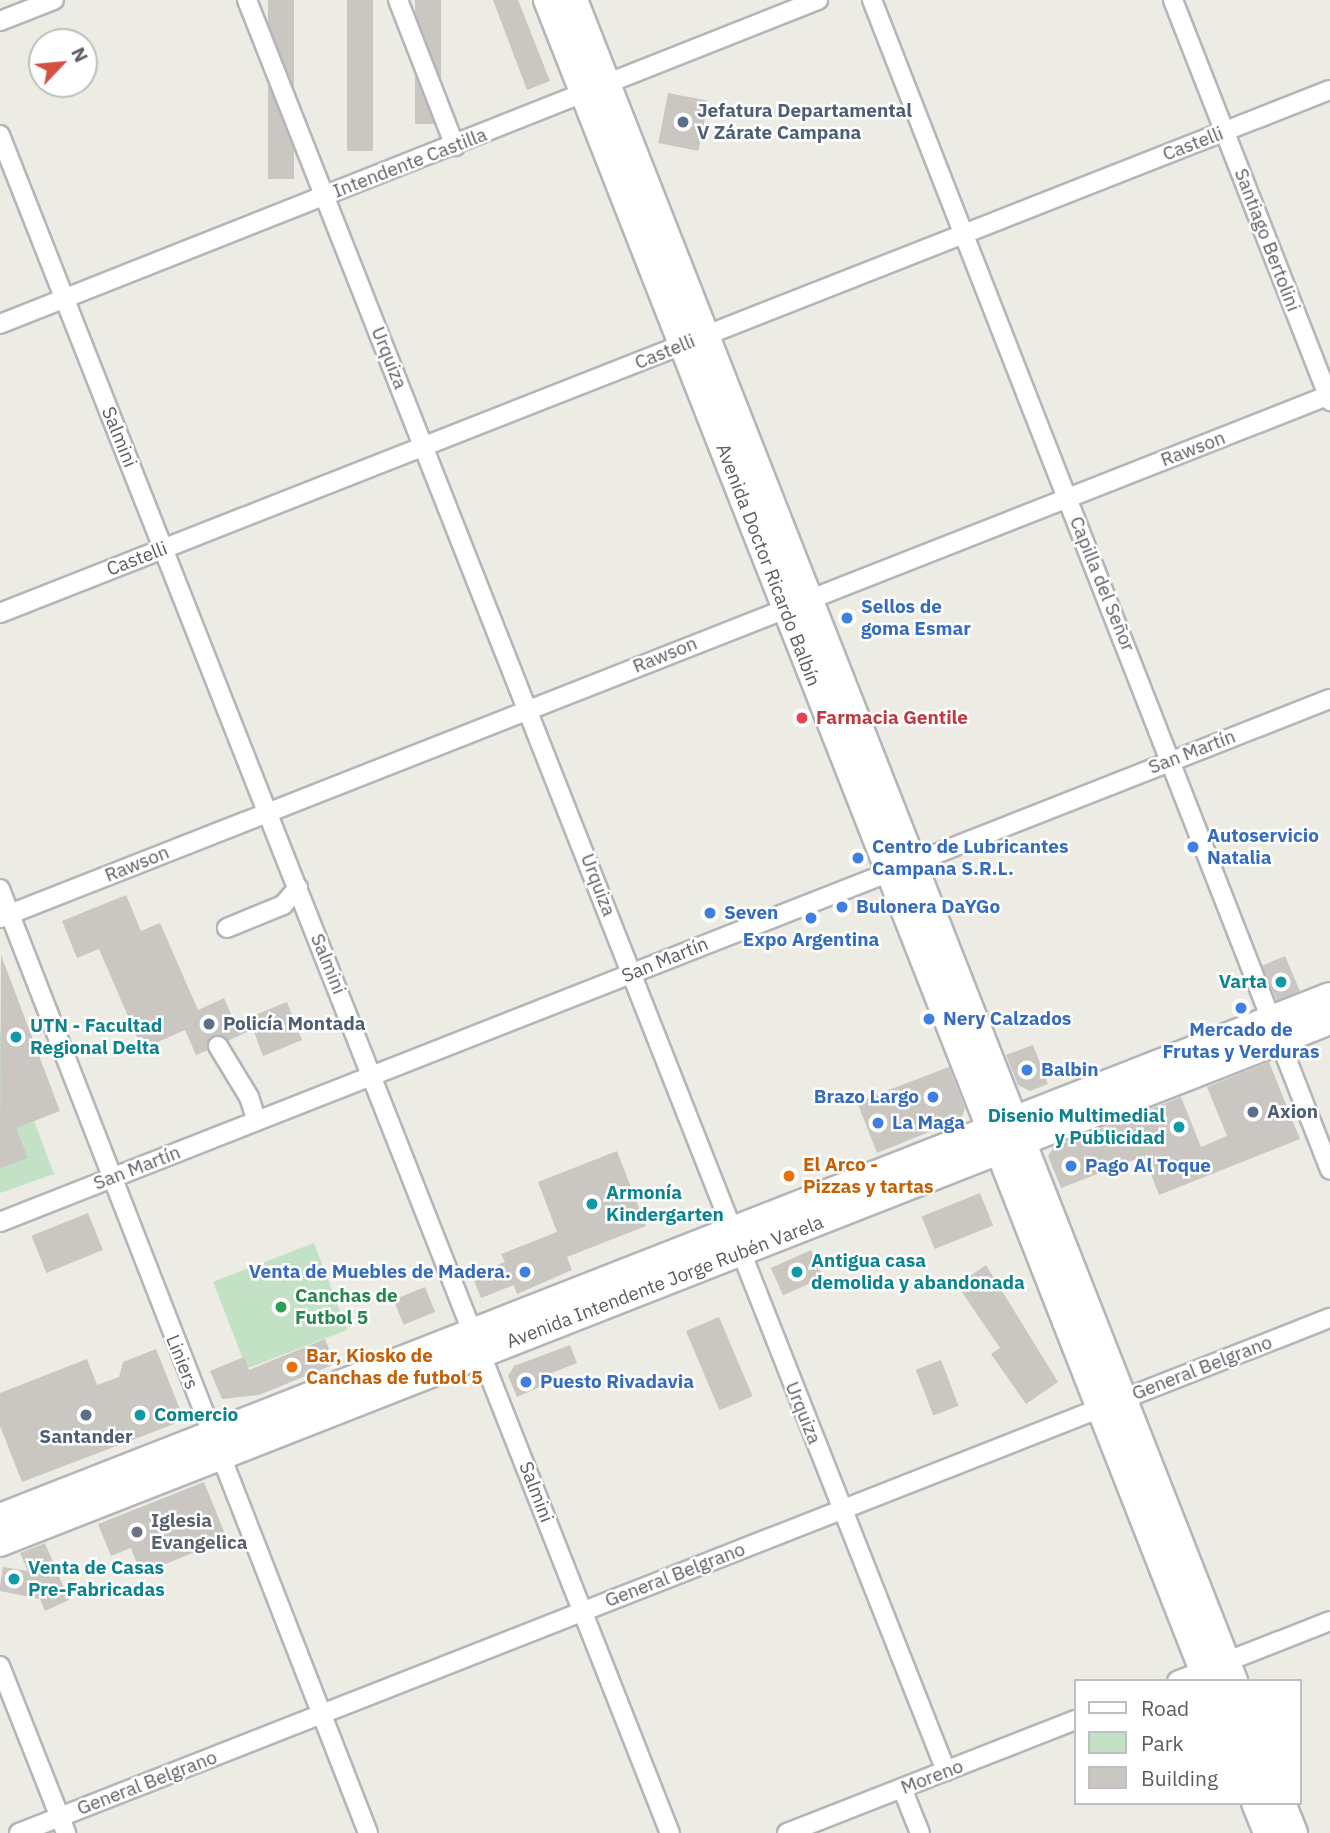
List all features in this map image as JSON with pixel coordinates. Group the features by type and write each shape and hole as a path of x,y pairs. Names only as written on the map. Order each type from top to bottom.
{"main road":[{"name":"Avenida Doctor Ricardo Balbín","path":"547,0 595,89 707,335 812,598 900,868"},
{"name":"Avenida Doctor Ricardo Balbín","path":"574,0 595,89 682,345 785,608 900,868 1218,1673"},
{"name":"Avenida Intendente Jorge Rubén Varela","path":"0,1543 215,1446 1275,1030 1330,996"},
{"name":"Avenida Intendente Jorge Rubén Varela","path":"1275,1030 1330,1021"},
{"name":"Avenida Intendente Jorge Rubén Varela","path":"0,1517 215,1446"},
{"path":"1256,1805 1267,1833"},
{"path":"1283,1805 1294,1833"}],"street":[{"path":"0,21 54,0"},
{"name":"Urquiza","path":"247,0 946,1771"},
{"path":"398,0 455,146"},
{"name":"Intendente Castilla","path":"0,324 818,0"},
{"name":"Capilla del Señor","path":"872,0 1330,1170"},
{"name":"Santiago Bertolini","path":"1173,0 1329,397"},
{"name":"Castelli","path":"0,612 1330,90"},
{"name":"Salmini","path":"0,135 670,1833"},
{"name":"Rawson","path":"5,916 1329,397"},
{"name":"San Martín","path":"0,1222 1330,699"},
{"path":"227,928 283,905 298,888"},
{"name":"Liniers","path":"0,889 5,916 368,1833"},
{"path":"218,1046 249,1097 257,1121"},
{"name":"General Belgrano","path":"19,1833 63,1825 321,1714 1330,1318"},
{"path":"1187,1679 1218,1673 1330,1621"},
{"path":"0,1666 63,1825"},
{"name":"Moreno","path":"787,1833 1074,1721"},
{"path":"902,1788 920,1833"}],"green space":[{"path":"0,1030 54,1174 0,1193"},
{"name":"Canchas de Futbol 5","path":"314,1243 347,1330 247,1369 213,1282"}],"building":[{"path":"268,0 294,0 294,179 268,179"},
{"path":"347,0 373,0 373,151 347,151"},
{"path":"415,0 441,0 441,124 415,124"},
{"path":"493,0 518,0 550,81 527,90"},
{"name":"Jefatura Departamental V Zárate Campana","path":"668,93 708,101 699,151 658,143"},
{"path":"126,895 141,931 160,923 198,1010 224,998 235,1023 287,1002 302,1040 263,1056 253,1029 228,1041 213,1036 208,1050 196,1055 185,1030 142,1049 99,949 77,958 62,921"},
{"name":"UTN - Facultad Regional Delta","path":"1,955 60,1111 16,1128 28,1158 0,1168"},
{"name":"Varta","path":"1285,956 1300,991 1277,1001 1262,966"},
{"name":"Balbin","path":"1033,1045 1048,1084 1030,1091 1018,1085 1006,1055"},
{"path":"1269,1062 1300,1139 1159,1195 1144,1156 1061,1188 1048,1156 1054,1147 1181,1097 1201,1147 1227,1136 1207,1087"},
{"path":"949,1067 965,1108 961,1119 877,1153 857,1102"},
{"name":"Armonía Kindergarten","path":"617,1151 646,1226 567,1257 572,1270 517,1294 514,1285 481,1298 472,1275 505,1262 501,1254 557,1232 538,1182"},
{"path":"980,1193 993,1225 935,1249 922,1217"},
{"path":"88,1213 103,1250 46,1273 31,1236"},
{"name":"Antigua casa demolida y abandonada","path":"811,1250 823,1277 783,1295 771,1268"},
{"path":"986,1265 1058,1382 1026,1404 991,1354 1000,1348 957,1285"},
{"path":"425,1287 435,1312 404,1325 393,1300"},
{"path":"719,1317 753,1396 719,1410 686,1331"},
{"name":"Bar, Kiosko de Canchas de futbol 5","path":"325,1339 335,1364 259,1395 222,1399 210,1371 244,1357 249,1370"},
{"path":"570,1345 577,1363 539,1378 542,1386 517,1397 508,1376 514,1366"},
{"path":"156,1349 181,1412 174,1424 22,1482 0,1426 0,1393 87,1359 97,1385 119,1377 123,1362"},
{"path":"941,1360 959,1406 933,1415 916,1370"},
{"path":"204,1482 227,1539 141,1574 131,1548 111,1556 98,1524"},
{"path":"45,1543 69,1600 45,1611 40,1599 0,1591 0,1586 3,1567 28,1571 20,1553"}],"place":[{"name":"Jefatura Departamental V Zárate Campana","path":"683,122"},
{"name":"Sellos de goma Esmar","path":"847,618"},
{"name":"Farmacia Gentile","path":"802,718"},
{"name":"Autoservicio Natalia","path":"1193,847"},
{"name":"Centro de Lubricantes Campana S.R.L.","path":"858,858"},
{"name":"Bulonera DaYGo","path":"842,907"},
{"name":"Seven","path":"710,913"},
{"name":"Expo Argentina","path":"811,918"},
{"name":"Varta","path":"1281,982"},
{"name":"Mercado de Frutas y Verduras","path":"1241,1008"},
{"name":"Nery Calzados","path":"929,1019"},
{"name":"Policía Montada","path":"209,1024"},
{"name":"UTN - Facultad Regional Delta","path":"16,1037"},
{"name":"Balbin","path":"1027,1070"},
{"name":"Brazo Largo","path":"933,1097"},
{"name":"Axion","path":"1253,1112"},
{"name":"La Maga","path":"878,1123"},
{"name":"Disenio Multimedial y Publicidad","path":"1179,1127"},
{"name":"Pago Al Toque","path":"1071,1166"},
{"name":"El Arco - Pizzas y tartas","path":"789,1176"},
{"name":"Armonía Kindergarten","path":"592,1204"},
{"name":"Venta de Muebles de Madera.","path":"525,1272"},
{"name":"Antigua casa demolida y abandonada","path":"797,1272"},
{"name":"Canchas de Futbol 5","path":"281,1307"},
{"name":"Bar, Kiosko de Canchas de futbol 5","path":"292,1367"},
{"name":"Puesto Rivadavia","path":"526,1382"},
{"name":"Santander","path":"86,1415"},
{"name":"Comercio","path":"140,1415"},
{"name":"Iglesia Evangelica","path":"137,1532"},
{"name":"Venta de Casas Pre-Fabricadas","path":"14,1579"}]}
